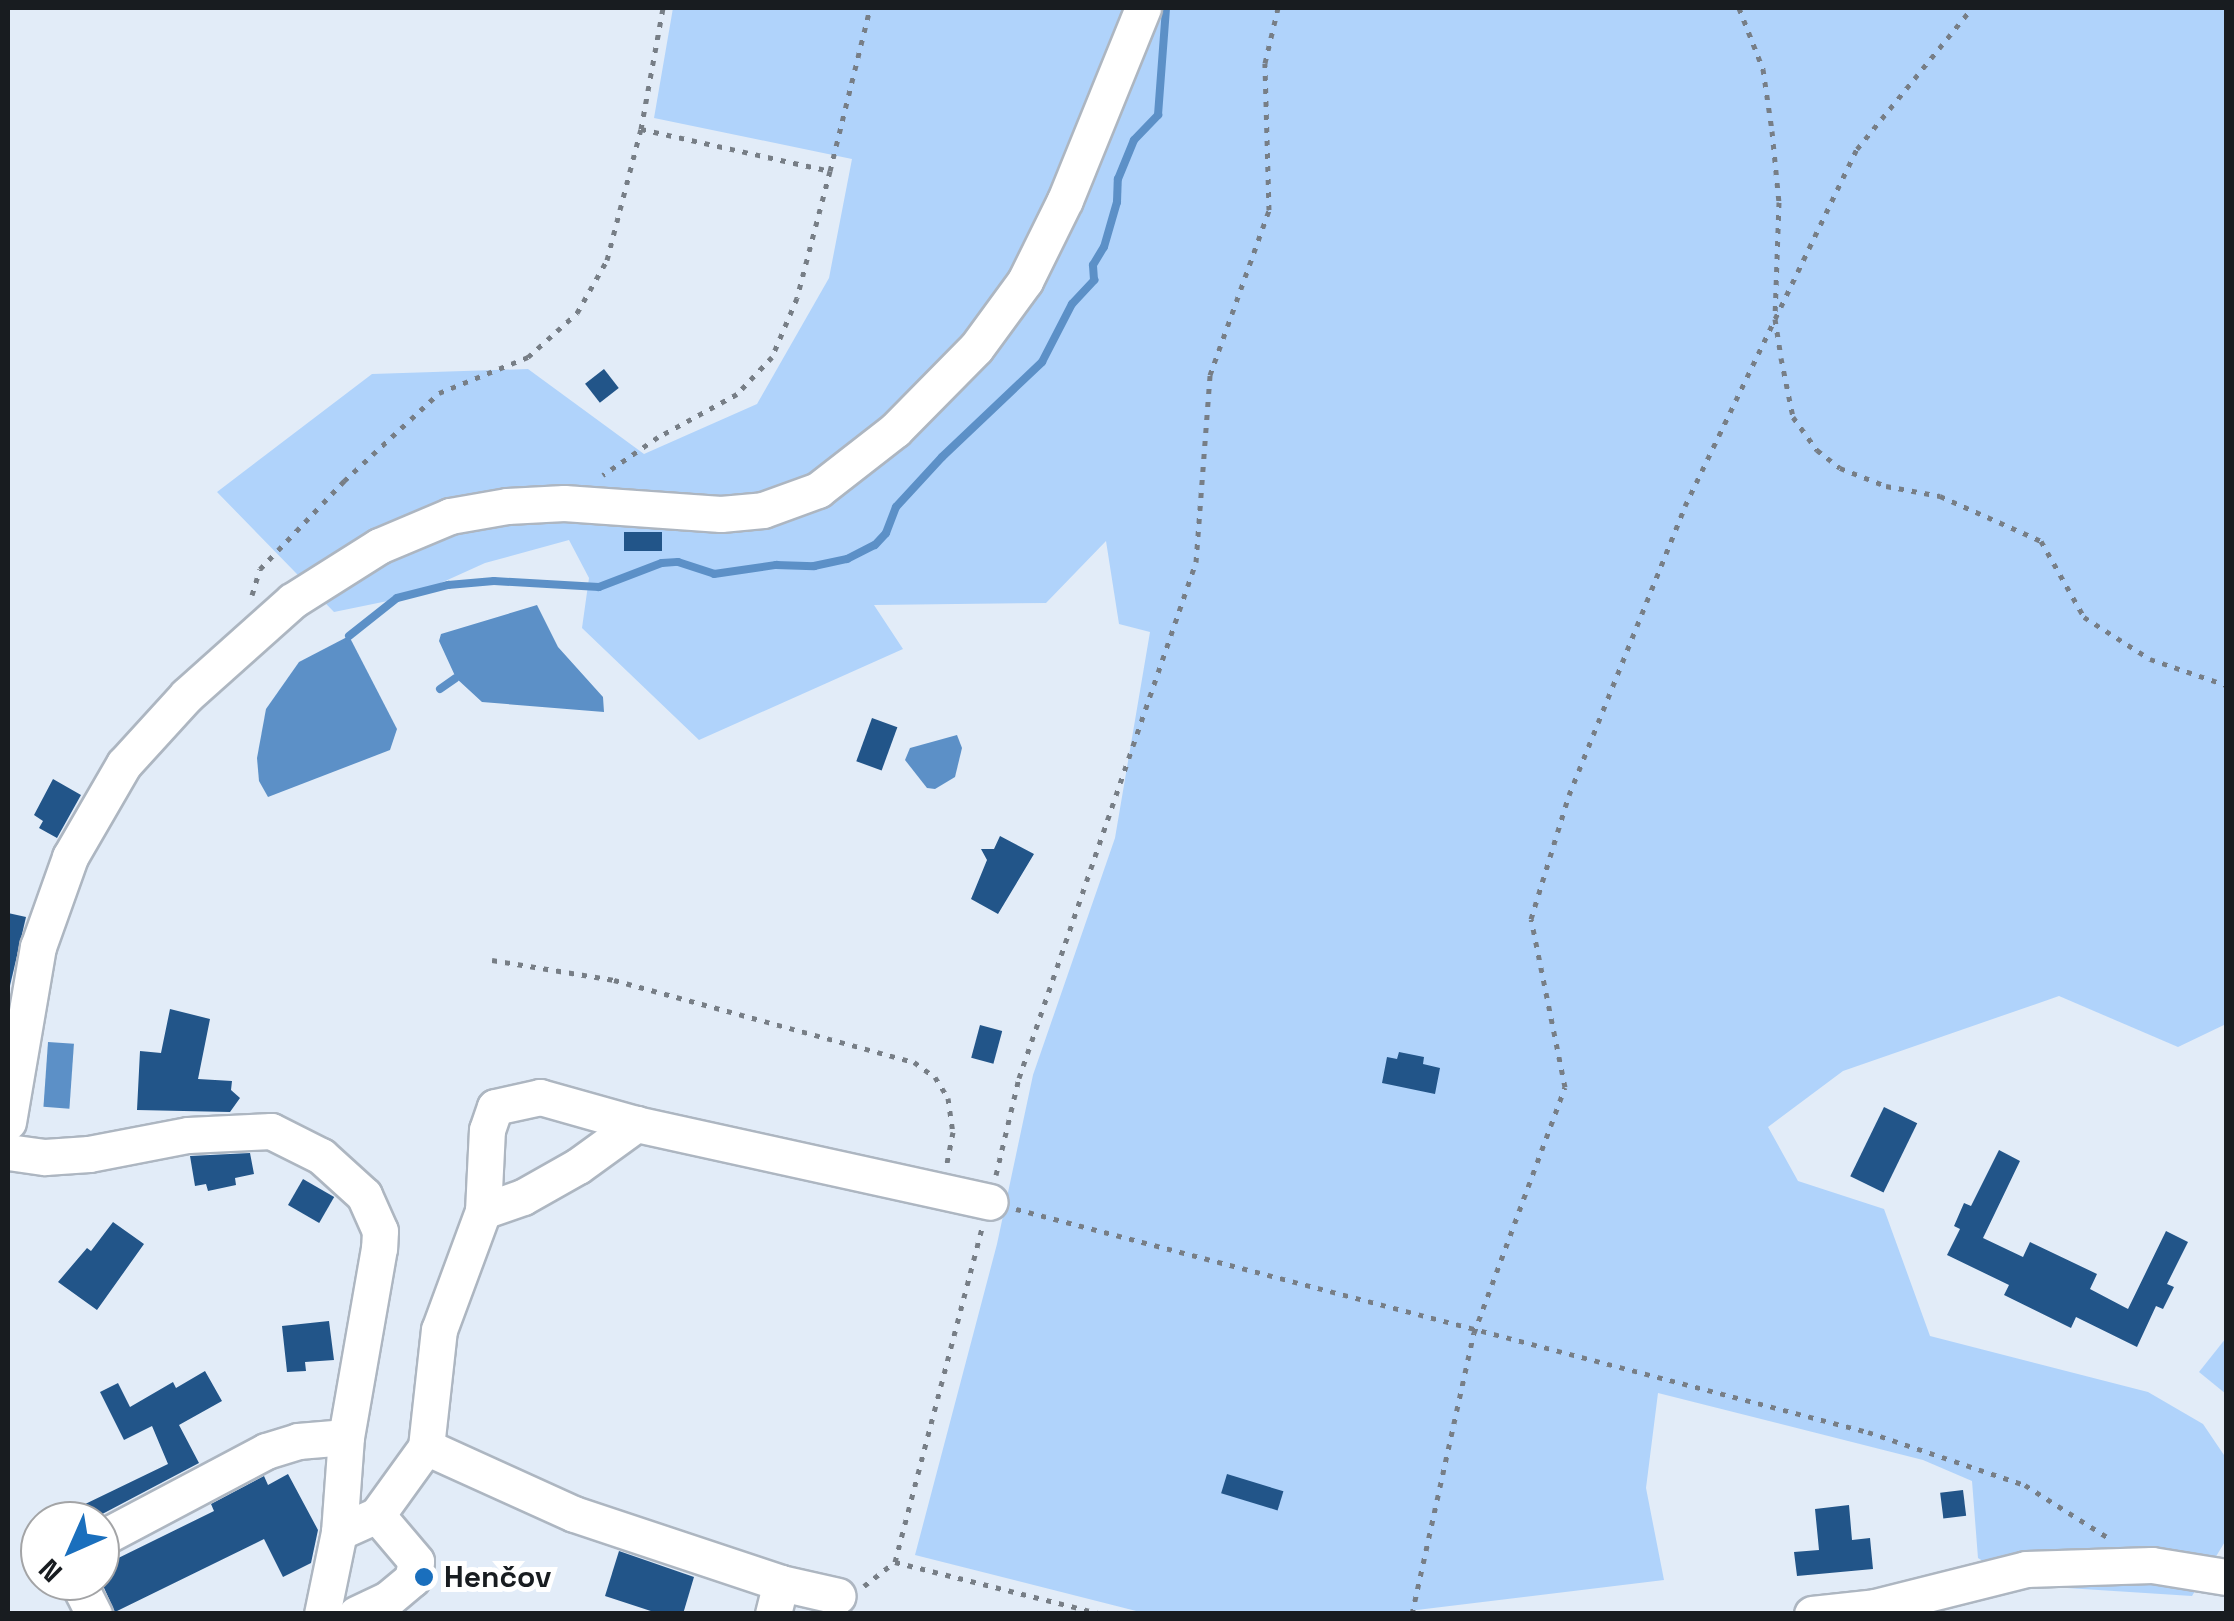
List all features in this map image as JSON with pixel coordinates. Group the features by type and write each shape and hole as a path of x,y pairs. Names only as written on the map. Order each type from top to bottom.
{"street":[{"path":"8,1122 38,947 70,857 96,808 138,746 187,695 292,602 378,546 450,516 564,502 721,514 762,510 818,490 895,430 976,348 1025,282 1064,200 1144,8"},
{"path":"339,1532 377,1515 426,1448 439,1330 483,1212 487,1130 495,1107 540,1098 636,1124 990,1202"},
{"path":"483,1212 523,1197 564,1174 636,1124"},
{"path":"8,1152 44,1157 89,1154 238,1129 271,1131 321,1156 364,1195 380,1231 372,1305 346,1437 339,1532 322,1614"},
{"path":"120,1529 266,1451 298,1441 346,1437"},
{"path":"426,1448 777,1598 838,1596"},
{"path":"356,1614 388,1599 412,1579 416,1562 410,1549 377,1515"},
{"path":"1812,1614 1875,1607 2026,1569 2152,1565 2226,1577"}],"path":[{"path":"249,603 260,569 344,481 439,392 528,357 576,313 606,260 641,129 662,8"},
{"path":"564,502 658,437 737,394 772,358 797,298 870,8"},
{"path":"1110,807 1196,562 1210,375 1270,210 1266,64 1278,8"},
{"path":"1739,8 1763,68 1772,131 1779,202 1775,319 1793,417 1818,450 1840,468 1886,486 1940,496 2041,541 2084,618 2150,658 2223,685 2226,676"},
{"path":"1412,1614 1474,1332 1565,1087 1531,919 1569,795 1685,506 1857,149 1972,8"},
{"path":"641,129 830,171"},
{"path":"492,960 614,980 914,1062 934,1077 948,1098 954,1132 942,1190"},
{"path":"990,1202 1474,1332 1868,1432 2025,1486 2152,1565"},
{"path":"838,1596 874,1582 896,1562 1102,1614"}],"shaded area":[{"path":"673,8 2226,8 2226,1024 2178,1047 2059,996 1843,1071 1768,1127 1798,1181 1884,1209 1930,1336 2148,1392 2203,1424 2226,1458 2226,1540 2192,1596 2020,1585 1978,1558 1972,1481 1923,1460 1658,1393 1646,1488 1664,1580 1392,1613 1148,1614 915,1555 997,1244 1033,1075 1115,838 1150,632 1119,624 1106,541 1046,603 874,605 903,649 699,740 582,628 589,578 569,540 485,563 412,596 334,612 217,492 372,374 528,369 644,454 757,404 829,278 852,159 654,118"},
{"path":"537,605 558,647 603,697 604,712 482,702 456,678 439,641 441,634"},
{"path":"349,636 397,729 390,750 268,797 259,781 257,758 266,709 299,662"},
{"path":"957,735 962,748 955,777 935,789 927,788 905,760 910,748"},
{"path":"48,1042 74,1044 69,1109 43,1107"},
{"path":"2226,1338 2226,1394 2199,1372"}],"building":[{"path":"604,369 619,388 600,403 585,384"},
{"path":"624,532 662,532 662,551 624,551"},
{"path":"872,718 897,727 882,770 856,761"},
{"path":"53,779 81,795 57,838 39,828 43,821 34,815"},
{"path":"1000,836 1034,854 998,914 971,899 987,860 981,849 994,849"},
{"path":"8,913 26,917 9,990 8,990"},
{"path":"170,1009 210,1019 198,1079 232,1081 231,1090 240,1098 230,1112 137,1110 140,1051 161,1053"},
{"path":"980,1025 1002,1031 993,1064 971,1058"},
{"path":"1399,1052 1424,1057 1423,1064 1440,1068 1435,1094 1382,1083 1387,1057 1397,1059"},
{"path":"1884,1107 1917,1123 1884,1192 1850,1176"},
{"path":"1999,1150 2020,1161 1983,1238 2023,1257 2030,1242 2097,1274 2090,1289 2128,1309 2166,1231 2188,1242 2167,1284 2174,1287 2163,1309 2156,1306 2137,1347 2076,1317 2071,1328 2004,1295 2009,1285 1947,1255 1960,1229 1954,1226 1964,1203 1971,1206"},
{"path":"250,1153 254,1174 235,1178 236,1185 208,1191 206,1184 195,1186 190,1156"},
{"path":"303,1179 334,1197 319,1223 288,1205"},
{"path":"113,1222 144,1244 97,1310 58,1282 87,1248 91,1251"},
{"path":"329,1321 334,1360 305,1362 306,1371 287,1372 282,1326"},
{"path":"205,1371 222,1401 179,1425 199,1463 120,1505 120,1501 91,1501 168,1464 152,1426 124,1440 100,1392 118,1383 130,1407 173,1382 176,1388"},
{"path":"288,1474 318,1530 311,1563 283,1577 264,1539 115,1612 110,1601 120,1601 120,1557 214,1511 211,1504 264,1476 268,1485"},
{"path":"1227,1474 1283,1491 1278,1510 1221,1493"},
{"path":"1963,1490 1966,1516 1943,1519 1940,1493"},
{"path":"1849,1505 1852,1540 1870,1538 1873,1569 1797,1576 1794,1552 1819,1550 1815,1509"},
{"path":"619,1551 694,1577 683,1614 660,1614 605,1596"}],"waterway":[{"path":"349,636 397,598 448,585 494,581 599,587 662,563 678,562 714,574 776,565 814,566 847,559 875,545 886,533 896,507 942,457 1042,362 1072,304 1094,280 1093,265 1104,247 1117,202 1118,179 1134,140 1158,115 1166,8"},
{"path":"440,689 456,678"}],"place":[{"name":"Henčov","path":"424,1577"}]}
